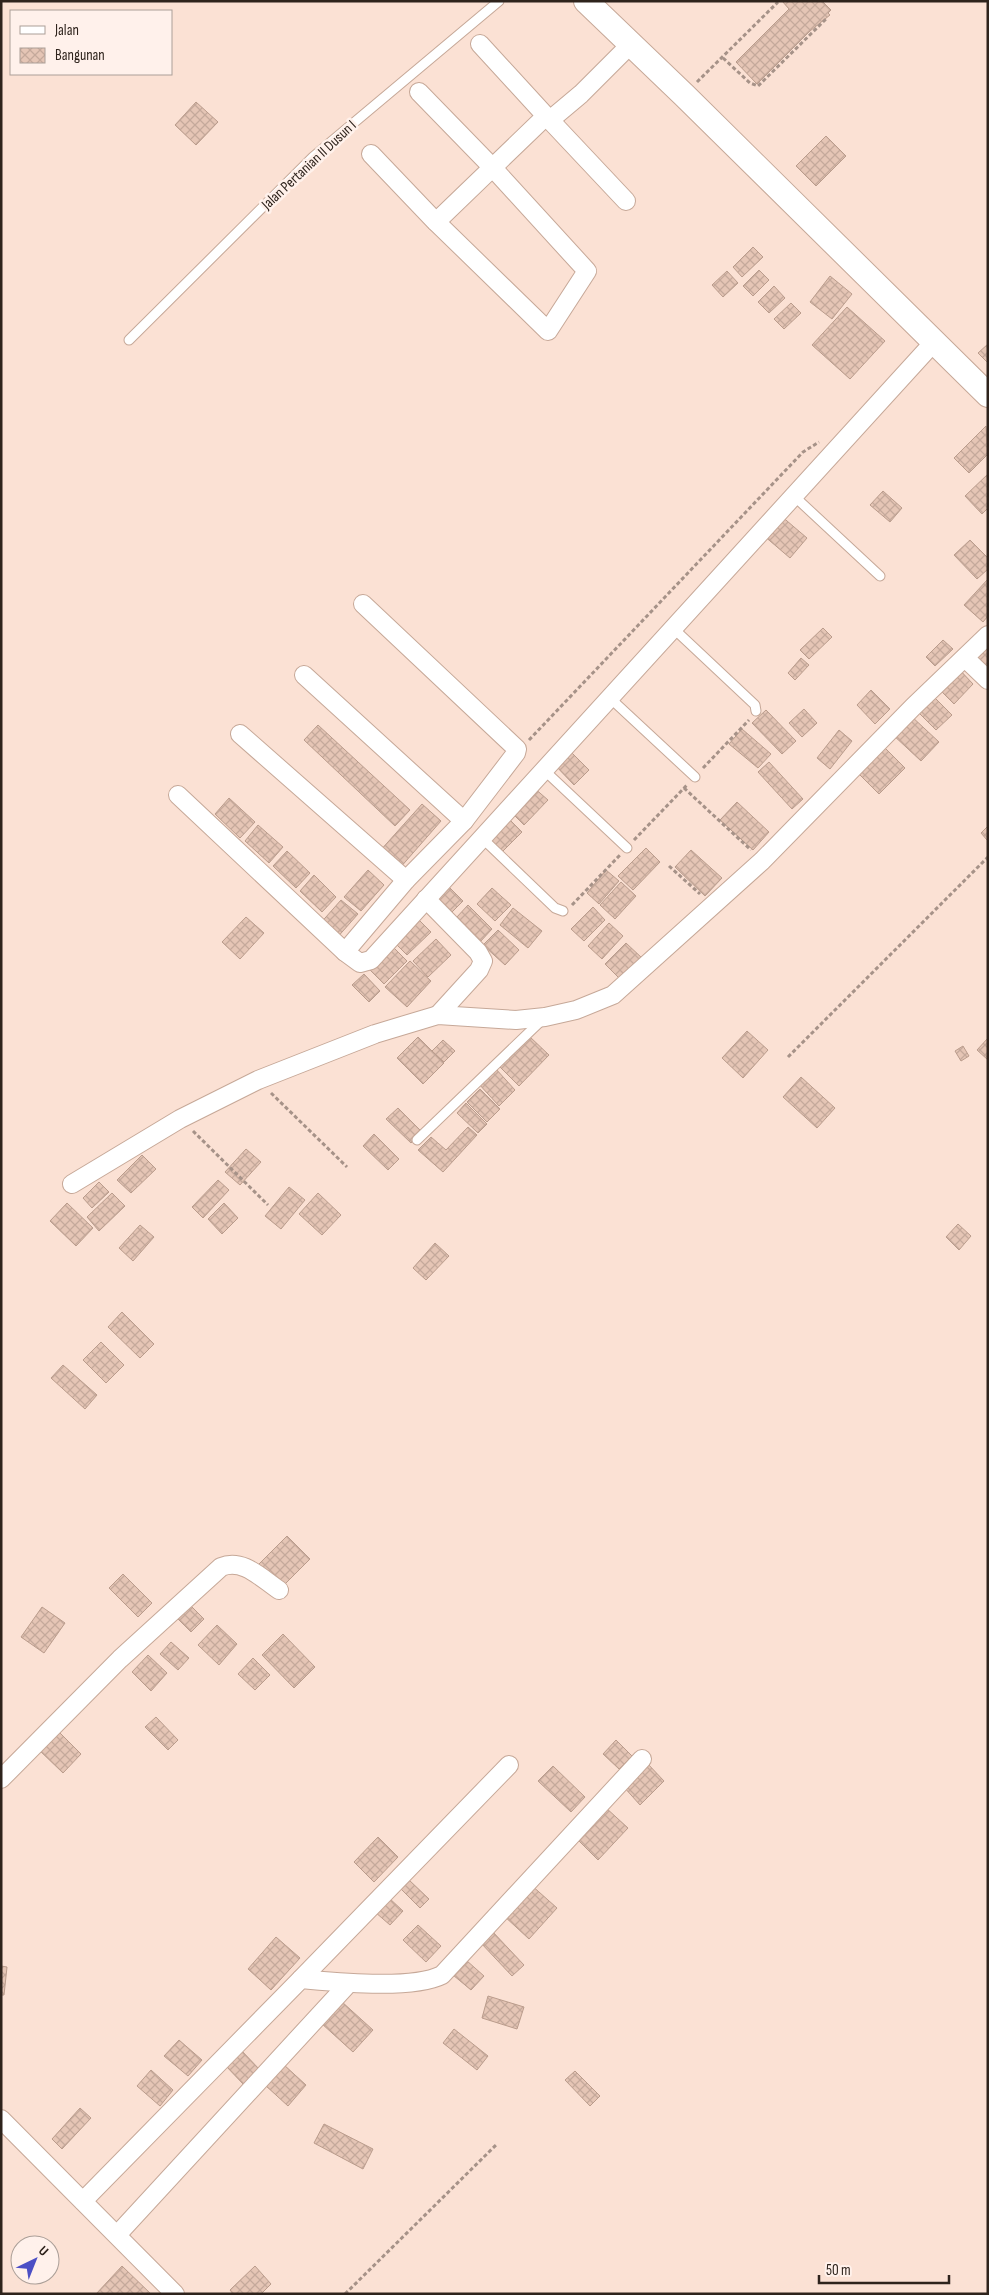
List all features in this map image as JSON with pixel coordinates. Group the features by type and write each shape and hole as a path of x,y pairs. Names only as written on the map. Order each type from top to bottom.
{"main road":[{"path":"586,1 988,395"}],"street":[{"path":"480,44 626,200"},
{"path":"436,222 492,167 548,118 580,94 631,44"},
{"path":"371,154 436,222 548,332 587,271 492,167 419,92"},
{"path":"178,795 345,952 360,963 371,960 934,342"},
{"path":"345,952 406,880 464,821 516,753 515,746 363,604"},
{"path":"72,1184 180,1119 258,1080 375,1034 438,1015 516,1020 545,1017 576,1010 613,995 762,861 912,707 988,635"},
{"path":"964,658 988,680"},
{"path":"304,675 464,821"},
{"path":"240,734 406,880"},
{"path":"426,899 478,952 483,961 478,970 438,1015"},
{"path":"1,1779 120,1659 222,1568 231,1563 243,1565 279,1590"},
{"path":"301,1979 349,1983 429,1981 442,1975 642,1759"},
{"path":"83,2201 509,1765"},
{"path":"117,2235 349,1983"},
{"path":"1,2119 175,2294"}],"lane":[{"name":"Jalan Pertanian II Dusun I","path":"129,340 313,157 499,1"},
{"path":"794,496 880,576"},
{"path":"674,628 756,705 756,711"},
{"path":"610,698 695,777"},
{"path":"544,770 627,848"},
{"path":"482,838 555,908 563,910"},
{"path":"416,1140 545,1017"}],"path":[{"path":"684,95 778,2"},
{"path":"722,58 750,83 758,86 827,18"},
{"path":"516,753 803,452 823,440 851,434"},
{"path":"563,910 571,906 756,711"},
{"path":"684,788 762,861"},
{"path":"788,1057 988,857"},
{"path":"669,866 714,906"},
{"path":"258,1080 347,1167"},
{"path":"180,1119 268,1205"},
{"path":"345,2294 496,2145"}],"building":[{"path":"782,1 822,1 831,10 828,13 830,15 810,31 757,84 736,62 789,9"},
{"path":"196,102 218,122 196,145 175,125"},
{"path":"826,136 846,156 816,186 796,166"},
{"path":"753,247 763,257 742,277 733,267"},
{"path":"759,270 769,280 753,296 743,286"},
{"path":"727,271 738,283 723,297 712,285"},
{"path":"830,276 852,294 832,319 810,302"},
{"path":"774,286 785,298 769,313 758,302"},
{"path":"791,303 801,313 784,329 774,319"},
{"path":"847,307 885,341 850,379 812,345"},
{"path":"988,344 988,363 978,353"},
{"path":"986,426 988,454 969,473 954,458"},
{"path":"988,474 988,508 982,514 965,496"},
{"path":"883,491 902,508 890,522 870,505"},
{"path":"780,515 807,538 790,558 763,535"},
{"path":"970,540 988,558 988,569 977,579 954,555"},
{"path":"988,579 988,616 983,622 964,605"},
{"path":"823,628 832,637 809,659 800,650"},
{"path":"943,640 953,649 935,666 926,657"},
{"path":"984,645 988,649 988,672 973,657"},
{"path":"801,658 809,665 795,680 788,673"},
{"path":"957,667 973,684 954,704 937,687"},
{"path":"871,690 890,709 875,724 857,705"},
{"path":"931,694 952,715 936,730 915,709"},
{"path":"804,709 817,723 802,737 789,723"},
{"path":"766,710 796,741 782,754 752,723"},
{"path":"910,715 939,742 921,761 892,734"},
{"path":"318,725 410,810 395,826 304,740"},
{"path":"742,729 771,754 758,768 729,744"},
{"path":"839,730 852,741 830,769 817,758"},
{"path":"885,748 905,768 879,794 859,774"},
{"path":"568,749 589,770 574,785 553,763"},
{"path":"769,762 803,799 792,809 758,772"},
{"path":"533,787 548,800 524,825 510,811"},
{"path":"229,798 255,822 240,838 215,814"},
{"path":"737,802 769,832 753,850 720,820"},
{"path":"422,804 441,821 399,869 379,852"},
{"path":"507,817 522,832 501,853 486,838"},
{"path":"258,825 283,847 269,863 245,841"},
{"path":"988,826 988,840 987,840 981,833"},
{"path":"646,848 660,862 633,890 618,876"},
{"path":"691,850 722,878 705,896 675,867"},
{"path":"287,851 310,873 296,888 273,866"},
{"path":"368,870 384,885 361,911 344,897"},
{"path":"606,870 619,881 599,904 587,893"},
{"path":"314,875 336,897 322,912 300,891"},
{"path":"621,882 636,896 615,919 600,905"},
{"path":"445,883 463,901 451,913 433,895"},
{"path":"492,888 511,905 495,921 477,904"},
{"path":"341,900 358,914 335,940 318,926"},
{"path":"468,905 492,929 480,942 456,918"},
{"path":"593,907 605,920 584,941 571,929"},
{"path":"513,908 542,931 528,948 500,925"},
{"path":"415,916 431,932 407,955 391,939"},
{"path":"246,917 264,933 240,959 222,942"},
{"path":"609,923 623,936 602,959 588,946"},
{"path":"498,930 519,950 505,965 483,945"},
{"path":"436,939 451,955 428,977 413,961"},
{"path":"626,943 642,958 621,980 605,964"},
{"path":"390,944 407,961 384,984 367,967"},
{"path":"410,961 431,981 407,1007 385,987"},
{"path":"364,974 380,991 369,1002 352,985"},
{"path":"747,1031 768,1050 743,1078 722,1058"},
{"path":"529,1036 549,1055 519,1086 500,1067"},
{"path":"418,1037 444,1063 423,1084 397,1058"},
{"path":"988,1038 988,1060 977,1050"},
{"path":"443,1040 455,1051 444,1062 432,1051"},
{"path":"963,1046 969,1056 961,1061 955,1051"},
{"path":"495,1068 515,1090 499,1106 478,1083"},
{"path":"801,1077 835,1108 817,1128 783,1097"},
{"path":"480,1089 500,1109 487,1122 467,1102"},
{"path":"466,1103 487,1124 478,1133 457,1113"},
{"path":"398,1108 422,1132 411,1143 386,1119"},
{"path":"468,1127 477,1135 443,1172 418,1150 431,1137 446,1150"},
{"path":"374,1134 399,1159 388,1170 363,1146"},
{"path":"246,1149 261,1162 240,1185 225,1172"},
{"path":"142,1155 156,1169 131,1193 117,1180"},
{"path":"218,1180 229,1190 203,1218 192,1207"},
{"path":"99,1182 109,1192 92,1208 83,1198"},
{"path":"289,1187 305,1200 281,1229 265,1216"},
{"path":"112,1193 125,1206 99,1231 87,1217"},
{"path":"318,1193 341,1215 322,1235 299,1214"},
{"path":"67,1203 93,1228 76,1246 50,1221"},
{"path":"224,1203 238,1218 222,1234 208,1219"},
{"path":"958,1224 971,1236 959,1250 946,1237"},
{"path":"140,1225 154,1237 133,1261 119,1248"},
{"path":"435,1243 449,1256 426,1280 413,1268"},
{"path":"122,1312 154,1344 140,1358 108,1327"},
{"path":"101,1342 124,1365 106,1383 83,1360"},
{"path":"63,1365 97,1395 85,1409 51,1378"},
{"path":"287,1536 310,1559 280,1589 257,1566"},
{"path":"123,1574 152,1603 138,1617 109,1588"},
{"path":"190,1605 204,1619 191,1632 177,1618"},
{"path":"42,1607 65,1623 44,1653 21,1637"},
{"path":"217,1625 237,1644 219,1665 198,1645"},
{"path":"283,1634 315,1667 294,1688 262,1655"},
{"path":"171,1642 189,1658 178,1670 160,1654"},
{"path":"148,1655 167,1673 151,1691 132,1672"},
{"path":"253,1658 270,1675 255,1690 238,1674"},
{"path":"156,1717 178,1740 168,1750 145,1727"},
{"path":"57,1730 81,1754 63,1773 38,1749"},
{"path":"616,1740 632,1756 619,1769 603,1754"},
{"path":"647,1763 664,1781 640,1805 623,1786"},
{"path":"553,1766 585,1797 571,1812 538,1781"},
{"path":"605,1807 628,1828 598,1860 576,1838"},
{"path":"378,1837 398,1857 374,1882 354,1862"},
{"path":"408,1879 429,1899 420,1908 400,1888"},
{"path":"530,1884 557,1908 529,1939 503,1915"},
{"path":"388,1897 403,1911 390,1925 375,1912"},
{"path":"418,1925 441,1946 426,1962 403,1940"},
{"path":"492,1931 524,1965 512,1976 480,1942"},
{"path":"276,1937 300,1958 271,1990 248,1969"},
{"path":"466,1960 484,1976 471,1990 453,1975"},
{"path":"1,1966 7,1967 4,1995 1,1995"},
{"path":"488,1996 524,2007 517,2029 482,2018"},
{"path":"341,2001 373,2030 353,2052 321,2023"},
{"path":"454,2029 488,2056 477,2070 443,2043"},
{"path":"179,2040 202,2060 188,2076 164,2056"},
{"path":"241,2050 260,2070 244,2085 225,2065"},
{"path":"283,2064 306,2085 288,2106 265,2085"},
{"path":"151,2070 173,2090 160,2106 137,2086"},
{"path":"575,2071 600,2096 590,2106 565,2080"},
{"path":"80,2108 91,2118 62,2149 52,2139"},
{"path":"324,2124 373,2149 363,2169 314,2143"},
{"path":"122,2266 151,2294 96,2294"},
{"path":"255,2266 271,2284 261,2294 233,2294 230,2290"}]}
